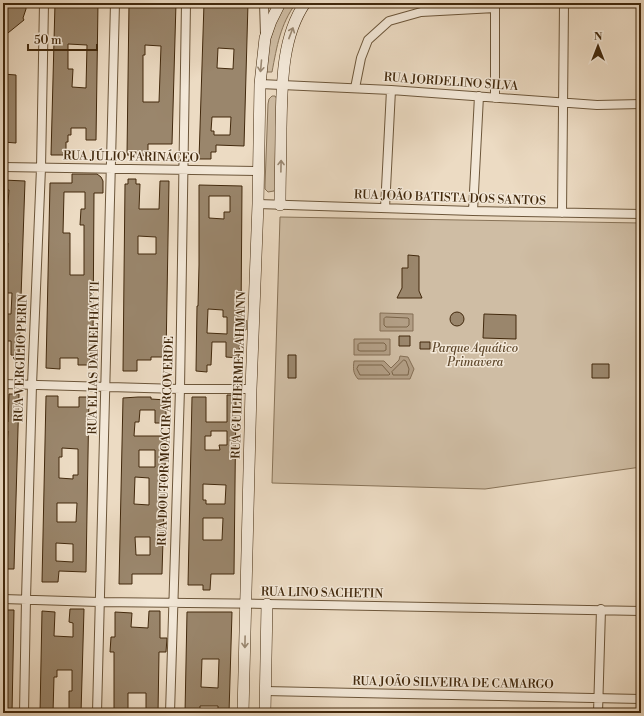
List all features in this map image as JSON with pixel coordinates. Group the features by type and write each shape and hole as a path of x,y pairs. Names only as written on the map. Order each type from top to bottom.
{"street":[{"name":"RUA VERGÍLIO PERIN","path":"24,713 32,385 41,168 44,3"},
{"name":"RUA ELIAS DANIEL HATTI","path":"97,713 115,3"},
{"name":"RUA DOUTOR MOACIR ARCOVERDE","path":"170,713 180,389 186,3"},
{"name":"RUA GUILHERME LAHMANN","path":"243,713 251,389 258,204 260,84 265,38 264,3"},
{"name":"RUA GUILHERME LAHMANN","path":"265,38 270,21 280,3"},
{"path":"280,204 282,85 288,40 300,10 305,3"},
{"path":"562,213 564,3"},
{"path":"355,88 360,58 368,40 389,21 421,12 495,6 495,98"},
{"name":"RUA JORDELINO SILVA","path":"260,84 391,90 597,105 641,104"},
{"path":"385,208 391,90"},
{"path":"473,211 479,96"},
{"name":"RUA JÚLIO FARINÁCEO","path":"3,167 258,171"},
{"name":"RUA JOÃO BATISTA DOS SANTOS","path":"258,204 473,211 641,214"},
{"path":"3,384 180,389 251,389"},
{"name":"RUA LINO SACHETIN","path":"3,599 641,611"},
{"path":"265,713 267,604"},
{"path":"598,713 601,610"},
{"name":"RUA JOÃO SILVEIRA DE CAMARGO","path":"265,691 641,699"}],"green space":[{"path":"286,3 296,3 286,19 272,72 267,72 265,71 270,40 276,21"},
{"path":"272,96 275,96 277,99 276,185 274,191 268,192 265,189 265,185 268,104 269,99"},
{"name":"Parque Aquático Primavera","path":"280,217 641,223 641,467 485,489 272,483"}],"water":[{"path":"380,313 413,314 413,331 380,331"},
{"path":"354,339 390,339 390,355 354,355"},
{"path":"400,356 408,357 414,369 410,379 358,379 354,373 354,361 384,361 391,368 399,360"}],"building":[{"path":"3,3 26,3 26,9 23,18 24,20 3,37"},
{"path":"55,3 98,3 96,140 86,140 86,128 71,128 71,135 68,135 68,142 66,142 66,155 51,155","holes":["68,44 87,45 86,88 72,87 73,69 68,69"]},
{"path":"129,3 176,3 172,144 148,144 148,156 127,155","holes":["145,45 161,46 159,102 143,102 143,55 145,55"]},
{"path":"204,3 248,3 244,146 216,145 216,152 211,152 211,159 199,159","holes":["218,48 234,49 233,69 217,68","212,117 231,117 230,135 214,135 214,131 211,131"]},
{"path":"3,74 16,75 16,143 3,142"},
{"path":"72,174 97,174 103,181 103,193 94,193 93,343 96,344 96,354 90,354 90,365 78,365 78,358 60,358 60,369 46,368 50,183 72,183","holes":["64,192 85,192 85,209 81,209 80,225 84,225 84,275 70,275 70,233 63,233"]},
{"path":"128,179 136,179 136,184 140,184 139,209 159,209 160,181 169,181 166,357 151,357 151,360 137,360 137,371 123,371 125,184 128,184","holes":["138,236 156,237 156,254 138,254"]},
{"path":"3,180 25,181 19,356 11,355 11,341 7,341 7,314 11,314 12,293 6,293 6,286 3,286 3,266 7,266 8,243 6,243 6,228 9,190 3,190"},
{"path":"199,185 242,186 241,320 246,320 246,330 240,330 239,358 226,357 226,342 212,342 211,365 207,365 207,372 196,371 199,265","holes":["209,196 230,196 230,212 224,212 224,219 209,218","208,309 223,310 223,317 227,317 227,334 207,333"]},
{"path":"408,255 419,256 419,291 422,298 397,298 402,288 402,268 408,268"},
{"path":"454,312 460,312 464,316 464,322 460,326 454,326 450,322 450,316"},
{"path":"484,314 516,315 516,339 483,338"},
{"path":"399,336 410,336 410,346 399,346"},
{"path":"420,342 430,342 430,349 420,349"},
{"path":"288,355 296,355 296,378 288,378"},
{"path":"592,364 609,364 609,378 592,378"},
{"path":"9,394 19,394 14,569 6,569 6,515 3,515 3,485 7,485 7,460 3,460 4,446 7,447 8,431 3,431 3,422 8,422"},
{"path":"227,395 236,395 234,574 211,574 210,590 203,590 203,585 188,585 192,397 206,397 206,422 227,422","holes":["211,431 227,431 227,445 219,445 220,450 205,450 205,436 211,436","203,484 226,485 225,504 206,504 206,500 203,500","203,518 223,518 222,540 203,540"]},
{"path":"46,396 58,396 58,407 79,407 79,397 89,397 86,572 59,571 58,582 42,582","holes":["62,448 78,449 78,475 73,475 73,479 59,478 59,457 62,457","57,503 77,503 76,522 57,522","56,543 73,544 73,562 56,561"]},
{"path":"151,397 151,399 166,400 166,423 155,423 155,410 140,410 139,422 135,422 134,436 166,436 162,574 132,574 132,584 119,584 123,398","holes":["139,450 155,450 155,467 139,467","135,477 149,478 149,505 134,504","135,537 150,537 150,555 136,555"]},
{"path":"70,609 84,609 81,713 72,713 72,709 69,709 69,691 72,691 72,670 57,670 57,677 54,677 53,713 40,713 42,611 55,612 54,636 73,637 73,623 69,622"},
{"path":"4,610 14,610 12,713 3,713"},
{"path":"149,611 160,611 160,638 167,638 166,652 159,652 158,713 146,713 146,693 128,693 128,713 114,713 114,652 110,652 111,637 115,637 115,612 132,613 131,627 148,628"},
{"path":"187,612 232,612 229,713 218,713 218,706 200,706 200,713 185,713","holes":["202,659 219,659 218,688 201,687"]}]}
